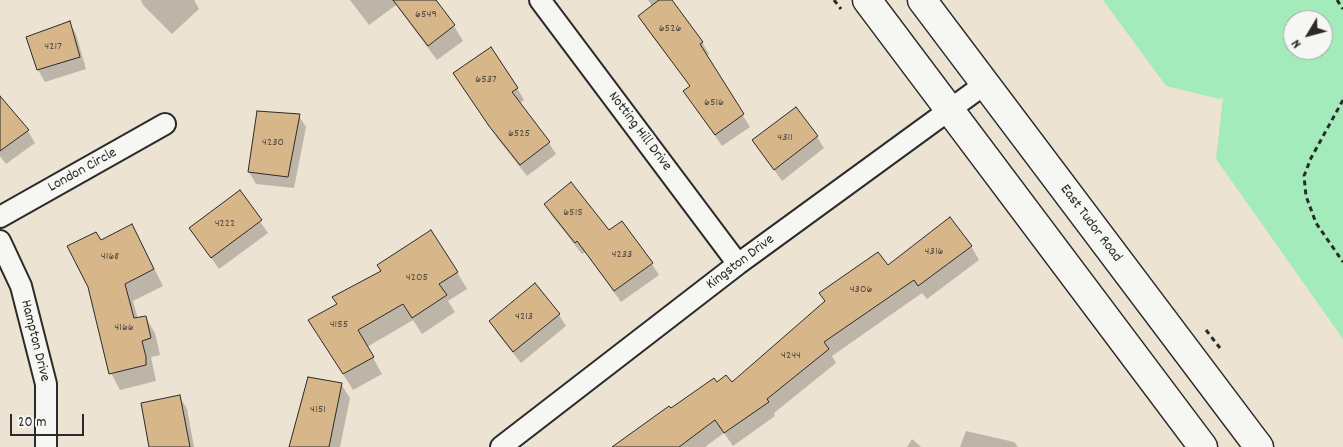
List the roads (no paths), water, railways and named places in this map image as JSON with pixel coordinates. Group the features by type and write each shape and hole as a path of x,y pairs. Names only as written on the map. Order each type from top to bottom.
{"main road":[{"path":"867,0 1203,447"},
{"name":"East Tudor Road","path":"922,0 1259,447"}],"street":[{"name":"Notting Hill Drive","path":"540,0 738,264"},
{"name":"Kingston Drive","path":"501,447 738,264 985,84"},
{"name":"London Circle","path":"0,217 165,124"},
{"name":"Hampton Drive","path":"0,241 21,286 46,384 46,447"}]}
